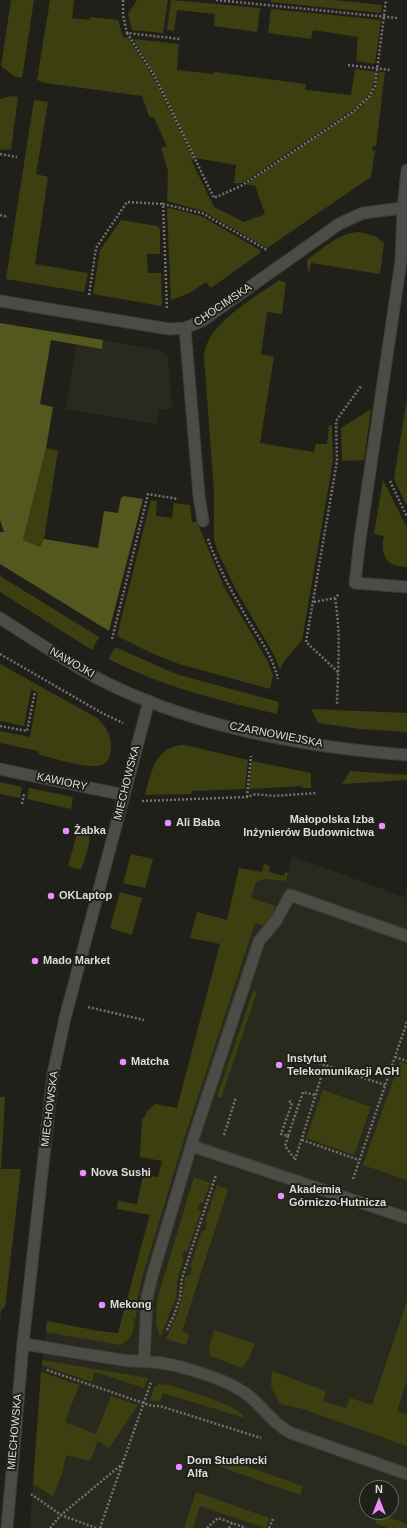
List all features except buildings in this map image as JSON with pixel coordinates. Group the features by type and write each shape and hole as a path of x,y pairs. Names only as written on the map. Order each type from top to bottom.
{"street":[{"path":"407,170 403,208 405,229 401,261 360,539 355,583 407,587"},
{"name":"CHOCIMSKA","path":"0,301 169,329 185,328 202,321 339,224 363,213 403,208"},
{"path":"185,328 199,501 203,521"},
{"name":"NAWOJKI","path":"0,618 96,677 149,701"},
{"name":"CZARNOWIEJSKA","path":"149,701 206,720 239,729 299,741 379,753 407,755"},
{"name":"MIECHOWSKA","path":"7,1528 23,1344 53,1074 65,1018 149,701"},
{"name":"KAWIORY","path":"0,769 124,795"},
{"path":"144,1362 146,1309 149,1287 195,1133 259,940 276,921 290,895 407,936"},
{"path":"192,1146 407,1218"},
{"path":"23,1344 156,1363 191,1371 237,1388 255,1400 270,1418 284,1429 299,1436 407,1474"}],"path":[{"path":"123,0 123,15 127,33 155,77 214,198 241,186 360,106 374,90 386,0"},
{"path":"216,0 397,18"},
{"path":"127,33 180,40"},
{"path":"348,65 390,70"},
{"path":"0,154 17,157"},
{"path":"88,298 96,248 127,202 163,204 202,213 269,252"},
{"path":"163,204 167,311"},
{"path":"0,216 8,217"},
{"path":"338,672 306,642 337,461 336,421 362,384"},
{"path":"389,479 407,516"},
{"path":"112,639 148,494 199,501"},
{"path":"203,521 213,553 235,598 273,663 278,680"},
{"path":"314,602 335,598 355,583"},
{"path":"335,598 338,621 337,704"},
{"path":"0,654 102,713"},
{"path":"0,726 27,731 34,692"},
{"path":"247,796 251,756"},
{"path":"139,801 247,796 256,794 273,796 317,793"},
{"path":"85,1007 144,1020"},
{"path":"346,1198 407,1022"},
{"path":"395,1057 407,1061"},
{"path":"319,1063 385,1086"},
{"path":"289,1178 325,1065"},
{"path":"293,1156 285,1146 288,1136 304,1092 315,1095"},
{"path":"230,1114 236,1097"},
{"path":"288,1136 281,1134 292,1102 289,1101"},
{"path":"302,1140 359,1160"},
{"path":"156,1363 162,1341 180,1298 182,1278 219,1168 220,1155"},
{"path":"44,1369 144,1403 265,1439"},
{"path":"100,1528 121,1464 152,1379"},
{"path":"50,1528 61,1515 121,1464"},
{"path":"27,1492 61,1515 96,1528"},
{"path":"207,1528 218,1518 246,1528"},
{"path":"270,1528 273,1519"},
{"path":"229,1528 232,1523"}],"shaded area":[{"path":"11,0 34,0 22,78 14,76 1,66"},
{"path":"50,0 74,0 72,18 89,20 90,17 118,20 123,37 128,38 155,80 194,160 191,160 214,207 244,222 265,214 255,186 246,184 362,106 375,90 379,72 385,72 376,146 373,146 372,151 375,151 371,177 267,248 203,211 167,201 168,171 161,148 167,146 154,118 149,116 142,96 45,83 37,80"},
{"path":"137,0 168,0 163,33 132,30 128,14"},
{"path":"171,0 260,8 257,32 214,26 215,14 177,10 174,31 167,30"},
{"path":"271,0 333,0 382,5 381,13 271,2"},
{"path":"271,9 381,20 375,64 356,61 358,37 313,30 311,39 268,33"},
{"path":"133,39 179,44 177,70 213,74 214,72 306,84 305,90 351,95 355,69 377,72 371,92 360,105 242,183 234,183 236,165 195,158 156,77"},
{"path":"10,96 18,97 11,149 0,150 0,99"},
{"path":"34,100 48,102 36,174 48,177 35,264 88,273 84,292 6,279"},
{"path":"169,208 201,216 260,250 260,253 211,288 206,282 190,293 171,300 167,209"},
{"path":"121,220 157,226 160,229 160,254 147,254 148,273 161,273 161,306 93,294 100,250"},
{"path":"360,232 375,236 384,243 380,274 311,263 309,272 308,271 307,260 319,251 338,238"},
{"path":"279,280 286,283 282,314 267,312 261,354 274,357 260,443 314,452 316,444 327,444 329,425 332,425 333,461 302,640 284,661 280,670 274,655 235,588 217,550 214,539 214,491 204,358 206,346 212,334 221,323 244,304"},
{"path":"103,340 162,351 168,358 172,409 159,409 156,424 66,409 77,344 102,349"},
{"path":"407,398 407,506 394,479"},
{"path":"371,409 364,460 342,461 341,428"},
{"path":"46,448 58,451 44,539 40,547 23,540"},
{"path":"383,480 407,528 407,567 394,565 386,559 383,549 384,536 374,534"},
{"path":"151,500 157,501 156,516 172,518 174,503 190,505 192,522 197,522 224,587 267,660 273,675 270,689 179,664 151,653 117,636"},
{"path":"0,576 99,637 92,650 0,592"},
{"path":"115,647 176,674 279,702 277,714 191,692 129,669 109,659"},
{"path":"0,664 97,718 105,727 111,744 111,752 106,763 98,766 82,765 40,755 38,751 0,743 0,731 30,737 38,693 31,689 24,726 0,721"},
{"path":"311,709 407,713 407,732 360,729 318,723"},
{"path":"185,745 248,760 245,789 192,791 191,794 145,795 156,761 167,750 175,746"},
{"path":"252,761 311,773 311,788 303,788 302,786 249,789"},
{"path":"350,771 407,775 407,780 342,784"},
{"path":"0,782 22,787 20,798 0,794"},
{"path":"29,788 73,797 71,809 27,799"},
{"path":"83,826 89,835 89,841 87,853 81,870 68,866 79,827"},
{"path":"131,854 153,859 145,888 123,883"},
{"name":"Akademia Górniczo-Hutnicza","path":"292,856 404,897 407,890 407,1528 30,1528 41,1372 47,1321 118,1333 227,920 256,882 264,879 286,881"},
{"path":"264,864 270,866 269,872 284,876 285,872 288,873 286,881 264,879 256,882 251,898 275,906 269,923 265,926 255,923 187,1130 141,1281 132,1335 127,1341 120,1345 46,1332 47,1321 118,1333 150,1215 117,1209 118,1201 137,1204 143,1175 158,1177 162,1161 140,1157 142,1119 146,1115 146,1112 155,1104 177,1108 220,944 190,938 197,912 227,920 239,868 262,872"},
{"path":"120,892 142,898 132,935 110,928"},
{"path":"253,991 257,992 221,1098 217,1097"},
{"path":"400,1061 407,1064 407,1180 363,1165"},
{"path":"323,1090 371,1107 354,1155 306,1138"},
{"path":"0,1097 5,1097 1,1169 21,1169 5,1307 1,1310 0,1324"},
{"path":"194,1177 210,1183 203,1203 200,1203 198,1210 201,1211 187,1251 184,1251 182,1258 184,1259 178,1276 176,1297 160,1338 156,1323 157,1300"},
{"path":"217,1185 228,1190 182,1331 189,1334 186,1345 166,1339 173,1324 183,1294 185,1278 187,1275 190,1276 192,1268 190,1267 202,1230 205,1231 207,1223 205,1222"},
{"path":"407,1301 407,1381 397,1411 407,1415 407,1446 303,1409 280,1404 271,1387 272,1371 326,1391 323,1401 346,1408 350,1398 372,1405"},
{"path":"214,1330 255,1344 249,1358 242,1368 210,1356 209,1348"},
{"path":"42,1360 148,1378 144,1388 95,1372 92,1382 42,1365"},
{"path":"41,1372 79,1385 65,1422 96,1434 111,1396 138,1405 109,1448 98,1441 90,1461 66,1455 62,1474 53,1496 33,1484"},
{"path":"160,1384 169,1385 222,1403 241,1413 245,1418 163,1393 160,1401 150,1401 154,1387"},
{"path":"216,1456 303,1486 300,1495 213,1464"},
{"path":"196,1492 269,1518 266,1528 200,1506 193,1528 184,1528"},
{"path":"376,1520 396,1520 407,1524 407,1528 388,1528 375,1523"}],"green space":[{"path":"0,323 103,340 102,349 51,340 40,404 53,407 46,448 23,540 40,547 44,539 98,548 104,511 118,513 121,498 124,496 143,499 109,631 0,564 0,532 4,532 0,520"}],"place":[{"name":"Ali Baba","path":"168,823"},
{"name":"Małopolska Izba Inżynierów Budownictwa","path":"382,826"},
{"name":"Żabka","path":"66,831"},
{"name":"OKLaptop","path":"51,896"},
{"name":"Mado Market","path":"35,961"},
{"name":"Matcha","path":"123,1062"},
{"name":"Instytut Telekomunikacji AGH","path":"279,1065"},
{"name":"Nova Sushi","path":"83,1173"},
{"name":"Akademia Górniczo-Hutnicza","path":"281,1196"},
{"name":"Mekong","path":"102,1305"},
{"name":"Dom Studencki Alfa","path":"179,1467"}]}
